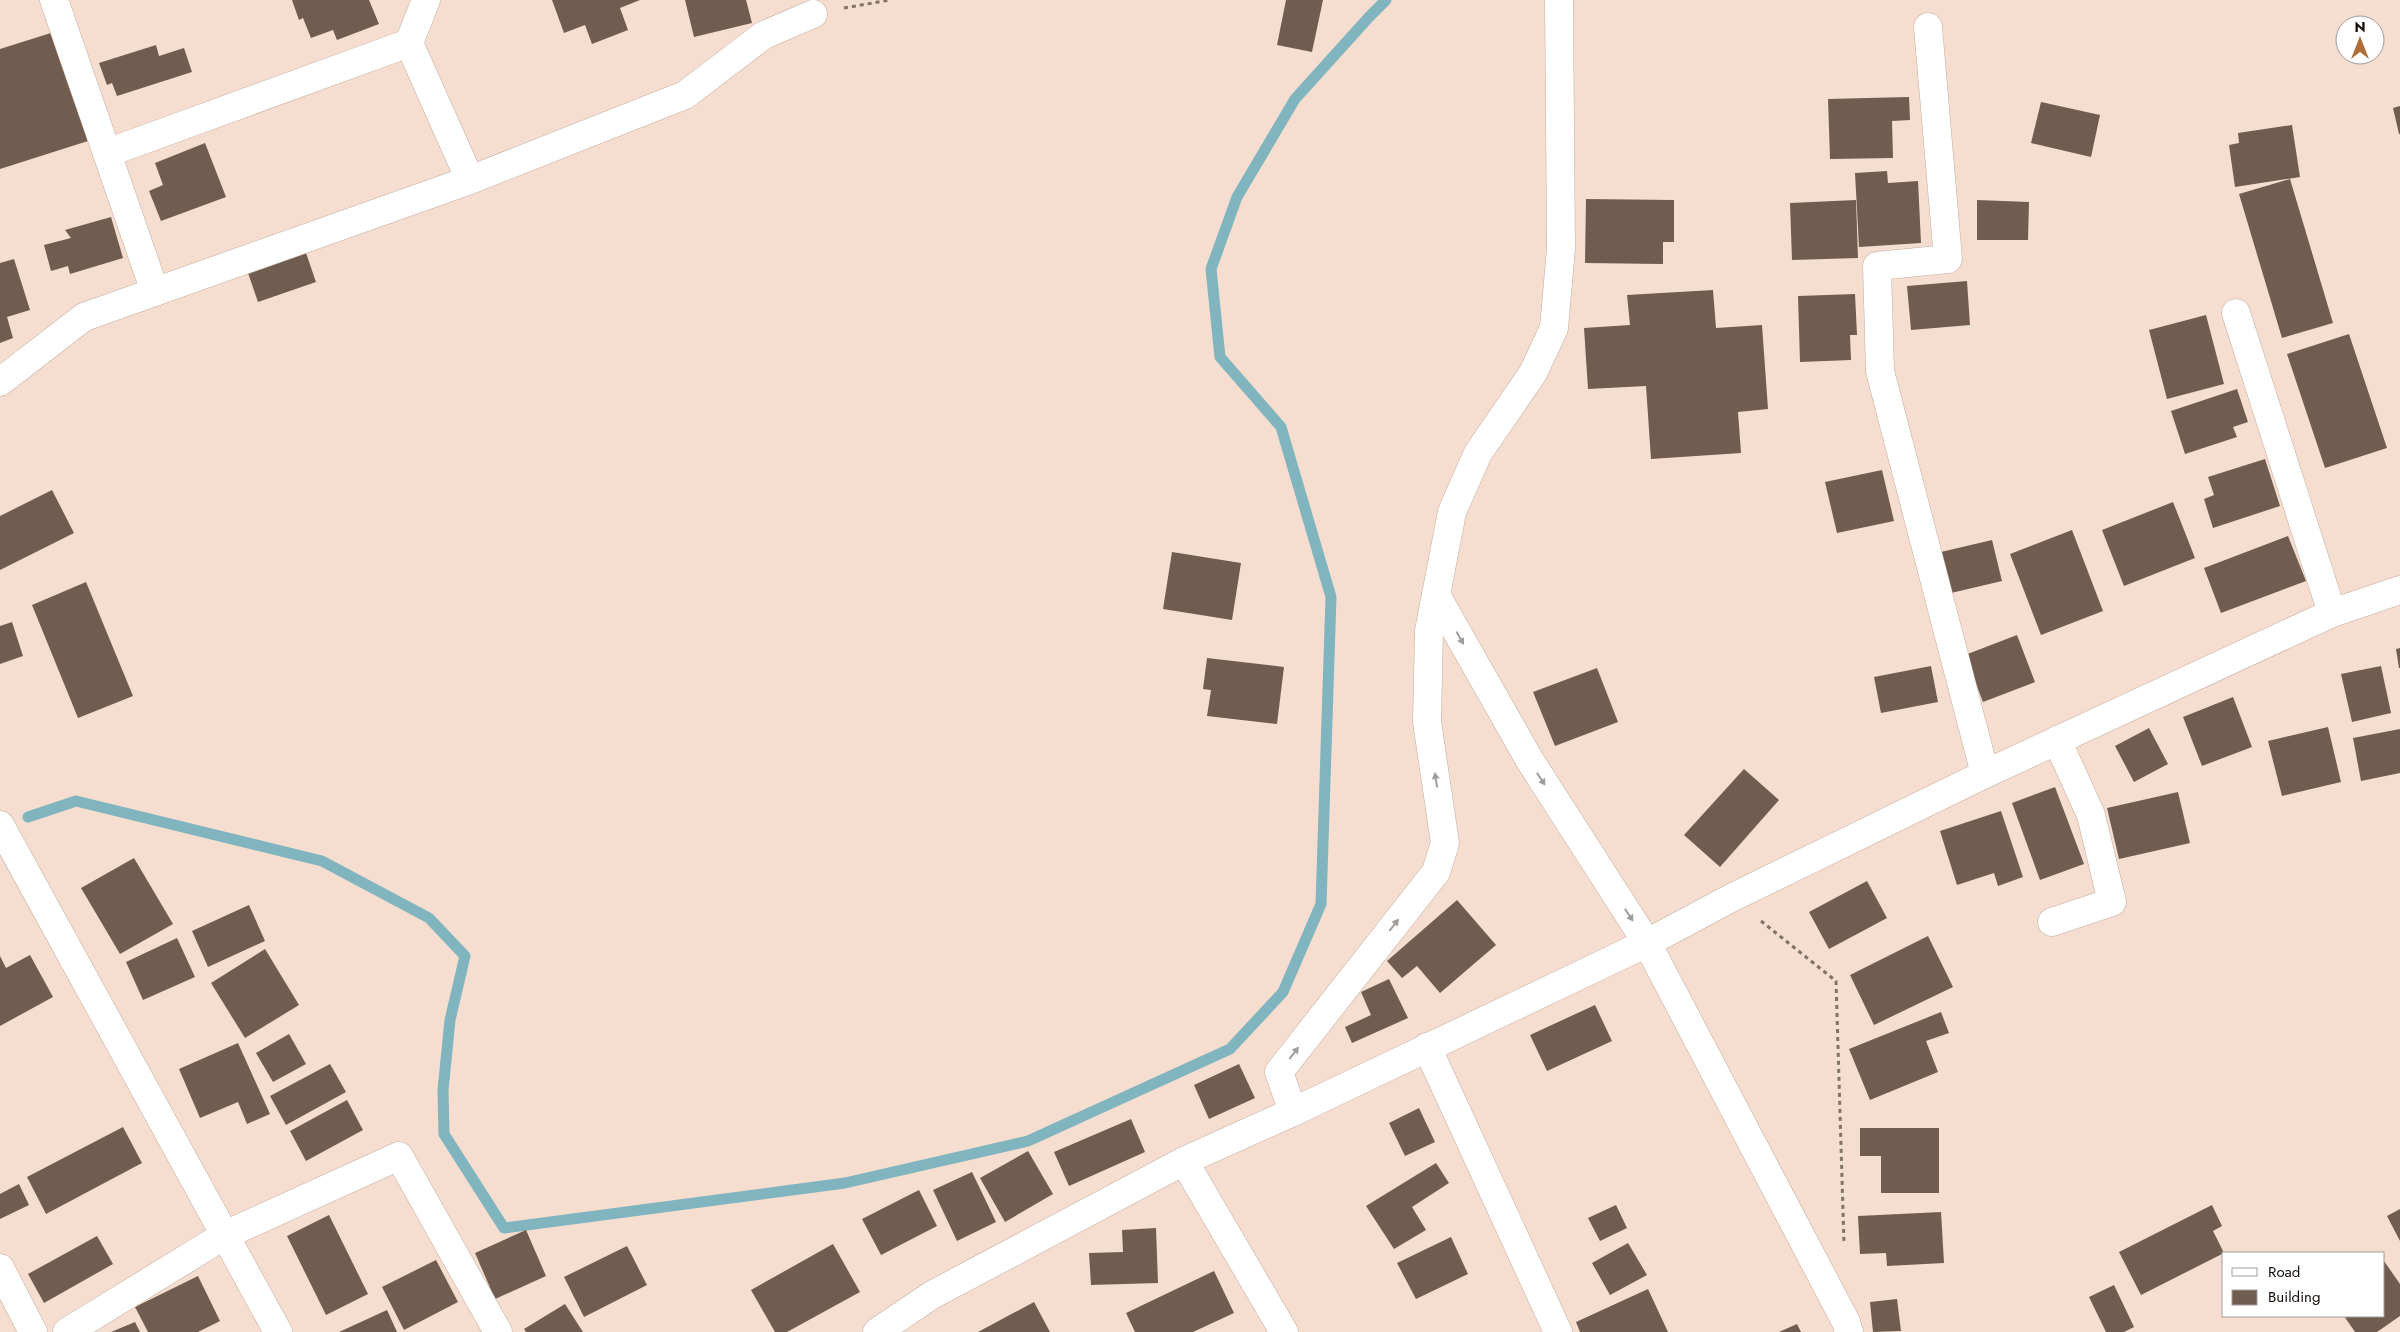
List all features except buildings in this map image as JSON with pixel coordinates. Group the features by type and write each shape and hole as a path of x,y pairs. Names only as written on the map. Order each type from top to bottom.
{"street":[{"path":"54,0 155,292"},
{"path":"426,0 409,43 470,180"},
{"path":"1293,1112 1280,1072 1436,872 1445,843 1427,722 1429,631 1452,512 1478,453 1534,373 1554,328 1561,248 1559,0"},
{"path":"0,382 84,317 470,180 685,95 764,35 813,14"},
{"path":"1928,26 1948,259 1877,266 1880,371 1985,774"},
{"path":"107,153 409,43"},
{"path":"2236,314 2332,613"},
{"path":"878,1332 932,1295 1184,1161 1293,1112 1647,943 1731,898 2057,740 2332,613 2400,590"},
{"path":"1436,596 1529,759 1647,943 1846,1322 1849,1332"},
{"path":"2052,922 2112,902 2090,815 2057,740"},
{"path":"4,839 278,1332"},
{"path":"1427,1047 1558,1332"},
{"path":"67,1332 224,1235 399,1156 498,1332"},
{"path":"1184,1161 1275,1326"},
{"path":"0,1268 33,1332"}],"path":[{"path":"813,14 890,0"},
{"path":"1731,898 1836,980 1844,1253"}],"waterway":[{"path":"28,817 76,801 322,861 429,918 465,956 450,1020 443,1090 444,1134 504,1228 845,1183 1028,1141 1230,1049 1283,992 1321,904 1331,597 1281,427 1220,357 1211,269 1237,197 1295,99 1386,0"}]}
